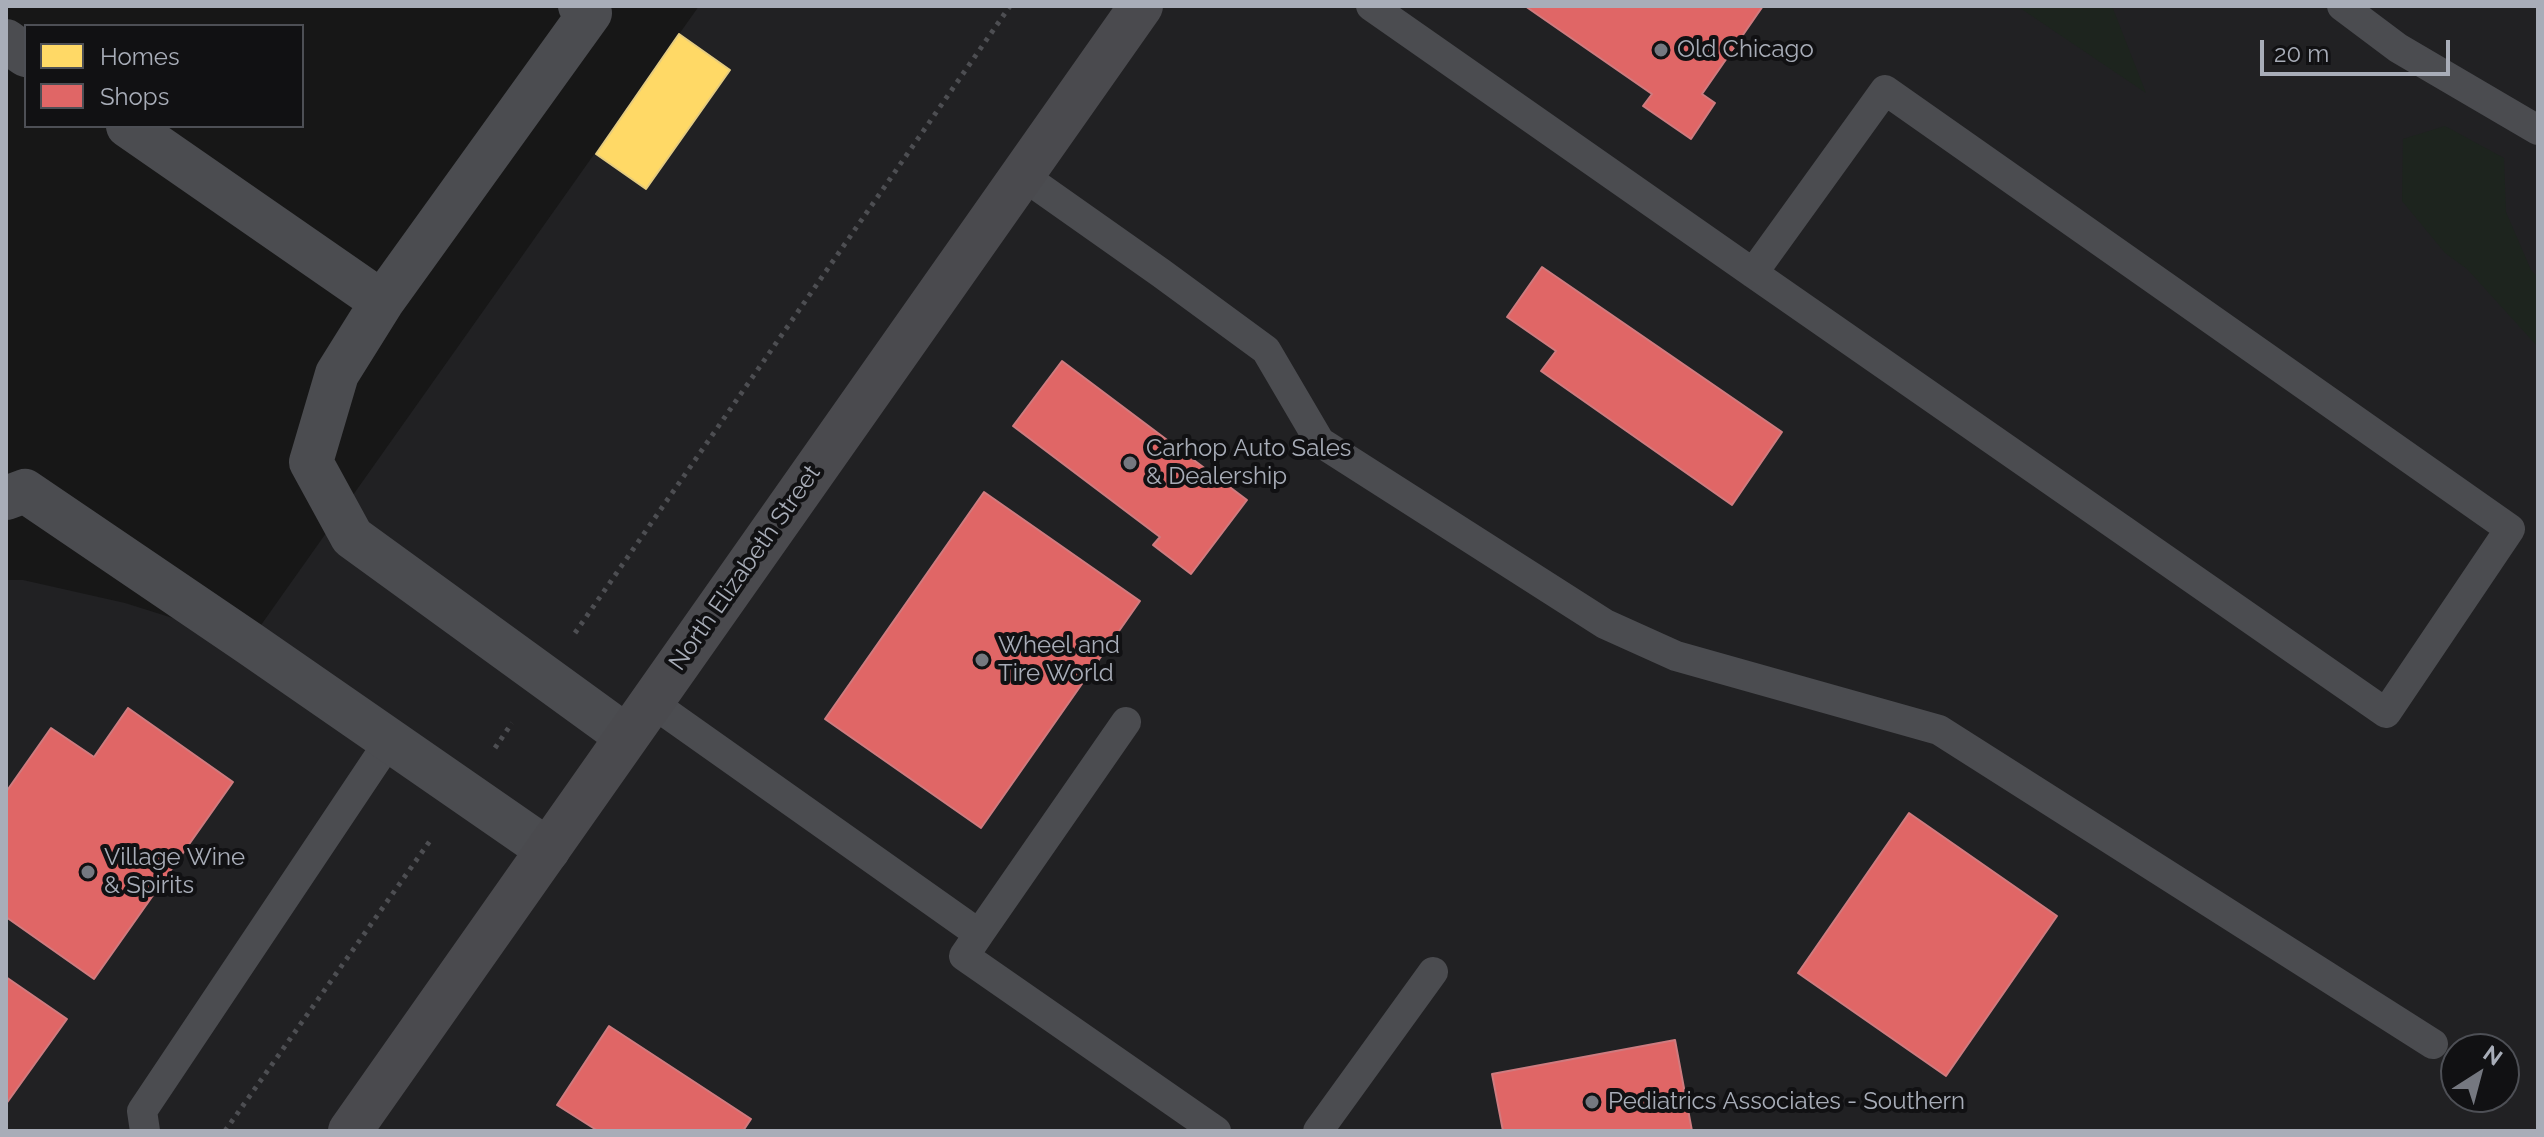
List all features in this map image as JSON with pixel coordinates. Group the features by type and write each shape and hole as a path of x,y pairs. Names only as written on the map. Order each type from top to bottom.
{"main road":[{"name":"North Elizabeth Street","path":"350,1131 1141,6"}],"street":[{"path":"580,6 590,13 382,302 337,374 311,462 352,537 545,677 639,719"},
{"path":"6,41 24,54"},
{"path":"131,128 382,302"},
{"path":"6,498 25,491 548,850"}],"lane":[{"path":"1371,6 1753,273 2386,713 2510,529 1885,90 1753,273"},
{"path":"2342,6 2398,48 2538,130"},
{"path":"1022,175 1266,350 1320,442 1605,624 1676,656 1939,730 2433,1044"},
{"path":"639,719 979,934"},
{"path":"1126,722 964,956 1216,1131"},
{"path":"145,1131 142,1111 390,740"},
{"path":"1318,1131 1433,972"}],"path":[{"path":"225,1131 545,677 1010,6"}],"shaded area":[{"path":"699,6 2538,6 2538,1131 6,1131 6,580 23,580 125,603 249,642"},
{"path":"2017,6 2112,6 2146,93"},
{"path":"2445,126 2504,158 2506,212 2531,270 2538,277 2538,347 2467,269 2445,253 2402,201 2403,139"}],"building: Homes":[{"path":"679,34 730,70 646,189 596,154"}],"building: Shops":[{"name":"Old Chicago","path":"1525,6 1763,6 1702,94 1715,103 1691,139 1643,106 1652,94"},
{"path":"1542,267 1782,432 1732,505 1541,371 1556,351 1507,317"},
{"name":"Carhop Auto Sales & Dealership","path":"1062,361 1247,500 1191,574 1153,545 1160,537 1013,426"},
{"name":"Wheel and Tire World","path":"984,492 1140,601 981,828 825,719"},
{"path":"128,708 233,782 94,979 6,917 6,792 51,728 94,757"},
{"path":"1909,813 2057,916 1946,1076 1798,973"},
{"path":"6,977 67,1019 6,1104"},
{"path":"609,1026 751,1119 743,1131 598,1131 557,1105"},
{"name":"Pediatrics Associates - Southern","path":"1675,1040 1692,1131 1503,1131 1492,1074"}],"place":[{"name":"Old Chicago","path":"1661,50"},
{"name":"Carhop Auto Sales & Dealership","path":"1130,463"},
{"name":"Wheel and Tire World","path":"982,660"},
{"name":"Village Wine & Spirits","path":"88,872"},
{"name":"Pediatrics Associates - Southern","path":"1592,1102"}]}
